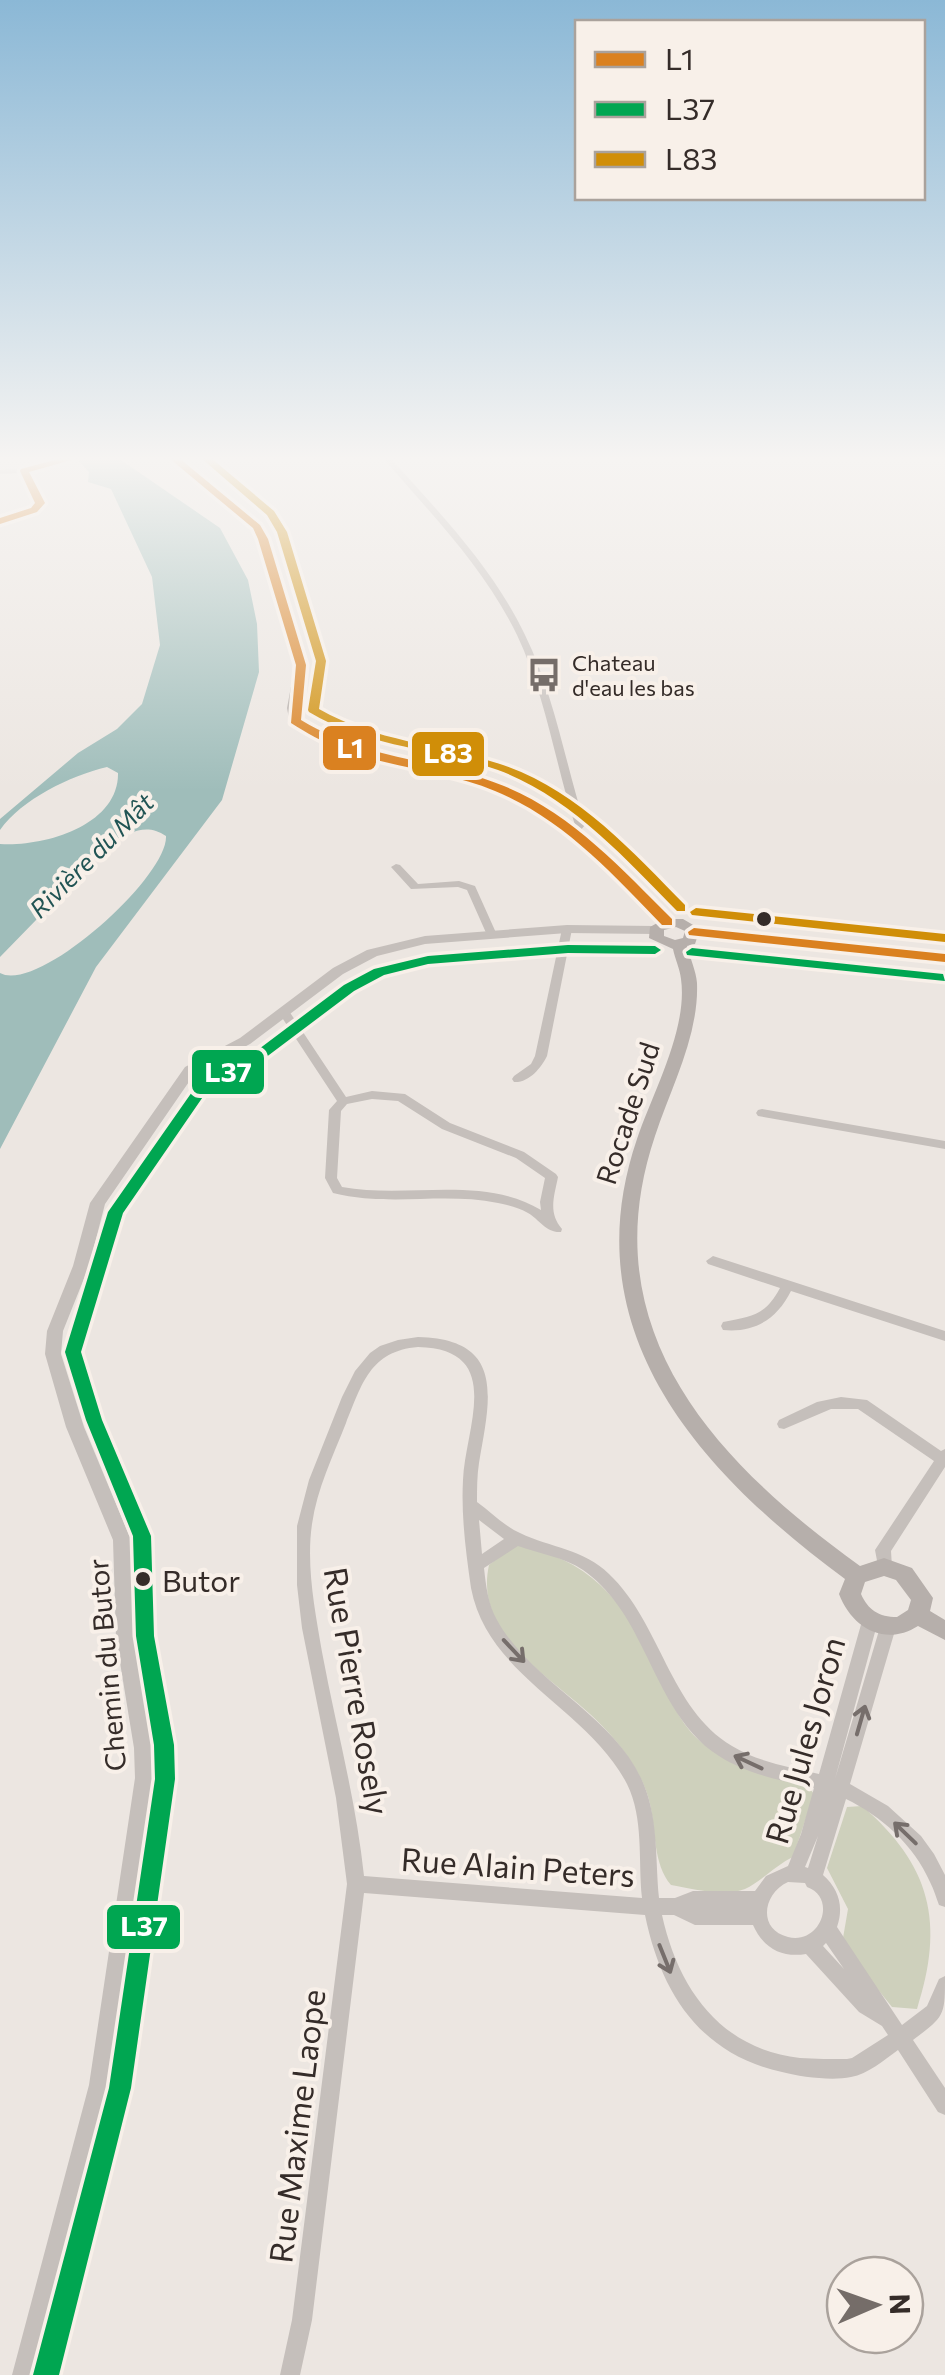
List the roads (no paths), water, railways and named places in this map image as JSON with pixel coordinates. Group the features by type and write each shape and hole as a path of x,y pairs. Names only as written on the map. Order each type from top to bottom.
{"main road":[{"path":"272,569 301,664 293,708 295,721 331,744 498,787 533,804 571,835 661,926 662,941 686,938 684,924 661,926"},
{"name":"Rocade Sud","path":"686,938 688,1012 628,1209 630,1281 643,1329 670,1389 714,1452 759,1498 857,1576"},
{"path":"884,1567 904,1574 919,1589 918,1615 900,1626 879,1624 860,1614 850,1594 857,1576 884,1567"},
{"path":"918,1615 945,1631"}],"street":[{"path":"478,569 510,614 532,662 580,825 571,835"},
{"path":"396,867 415,887 460,884 472,888 492,934"},
{"name":"Chemin du Butor","path":"25,2375 100,2086 145,1778 144,1748 125,1638 122,1540 75,1427 53,1354 55,1330 81,1266 98,1202 186,1075 285,1013 338,972 372,954 425,940 661,926"},
{"path":"518,1079 536,1066 541,1056 567,929"},
{"path":"686,938 785,938 945,958"},
{"path":"285,1013 343,1102"},
{"path":"372,1095 401,1097 446,1126 544,1167 554,1183 546,1202 552,1225 522,1205 482,1194 337,1190 331,1178 332,1123 343,1102 372,1095"},
{"path":"762,1113 945,1144"},
{"path":"713,1261 945,1336"},
{"path":"728,1326 762,1321 775,1313 788,1285"},
{"name":"Rue Pierre Rosely","path":"356,1884 352,1820 314,1638 303,1542 313,1490 358,1375 382,1350 422,1342 458,1351 473,1364 481,1401 470,1478 481,1600 489,1621 621,1758 635,1782 648,1848 659,1946 674,1982 702,2024 748,2055 802,2070 855,2067 933,2014 945,1985"},
{"path":"784,1424 832,1401 846,1400 862,1404 944,1457 883,1550 884,1567"},
{"path":"472,1506 516,1539 558,1548 611,1585 642,1624 683,1711 711,1740 753,1766 832,1786 882,1811 916,1844 945,1899"},
{"path":"478,1564 516,1539"},
{"name":"Rue Jules Joron","path":"813,1880 832,1786 879,1624"},
{"name":"Rue Jules Joron","path":"793,1874 832,1786"},
{"path":"793,1874 813,1880 832,1910 828,1931 810,1945 785,1944 765,1928 758,1908 770,1880 793,1874"},
{"name":"Rue Alain Peters","path":"356,1884 675,1906 696,1916 758,1908"},
{"name":"Rue Maxime Laope","path":"290,2375 302,2320 356,1884"},
{"path":"828,1931 945,2105"},
{"path":"810,1945 865,2006 884,2019"}],"water":[{"name":"Rivière du Mât","path":"148,569 242,569 257,624 259,672 222,800 96,967 0,1149 0,973 18,975 42,966 98,928 146,878 161,855 166,836 146,829 113,841 0,957 0,844 57,837 93,819 115,791 118,773 107,767 78,776 21,808 0,830 0,819 78,753 117,729 142,704 160,645"}],"place":[{"name":"Chateau d'eau les bas","path":"544,675"},
{"name":"Butor","path":"143,1579"}]}
